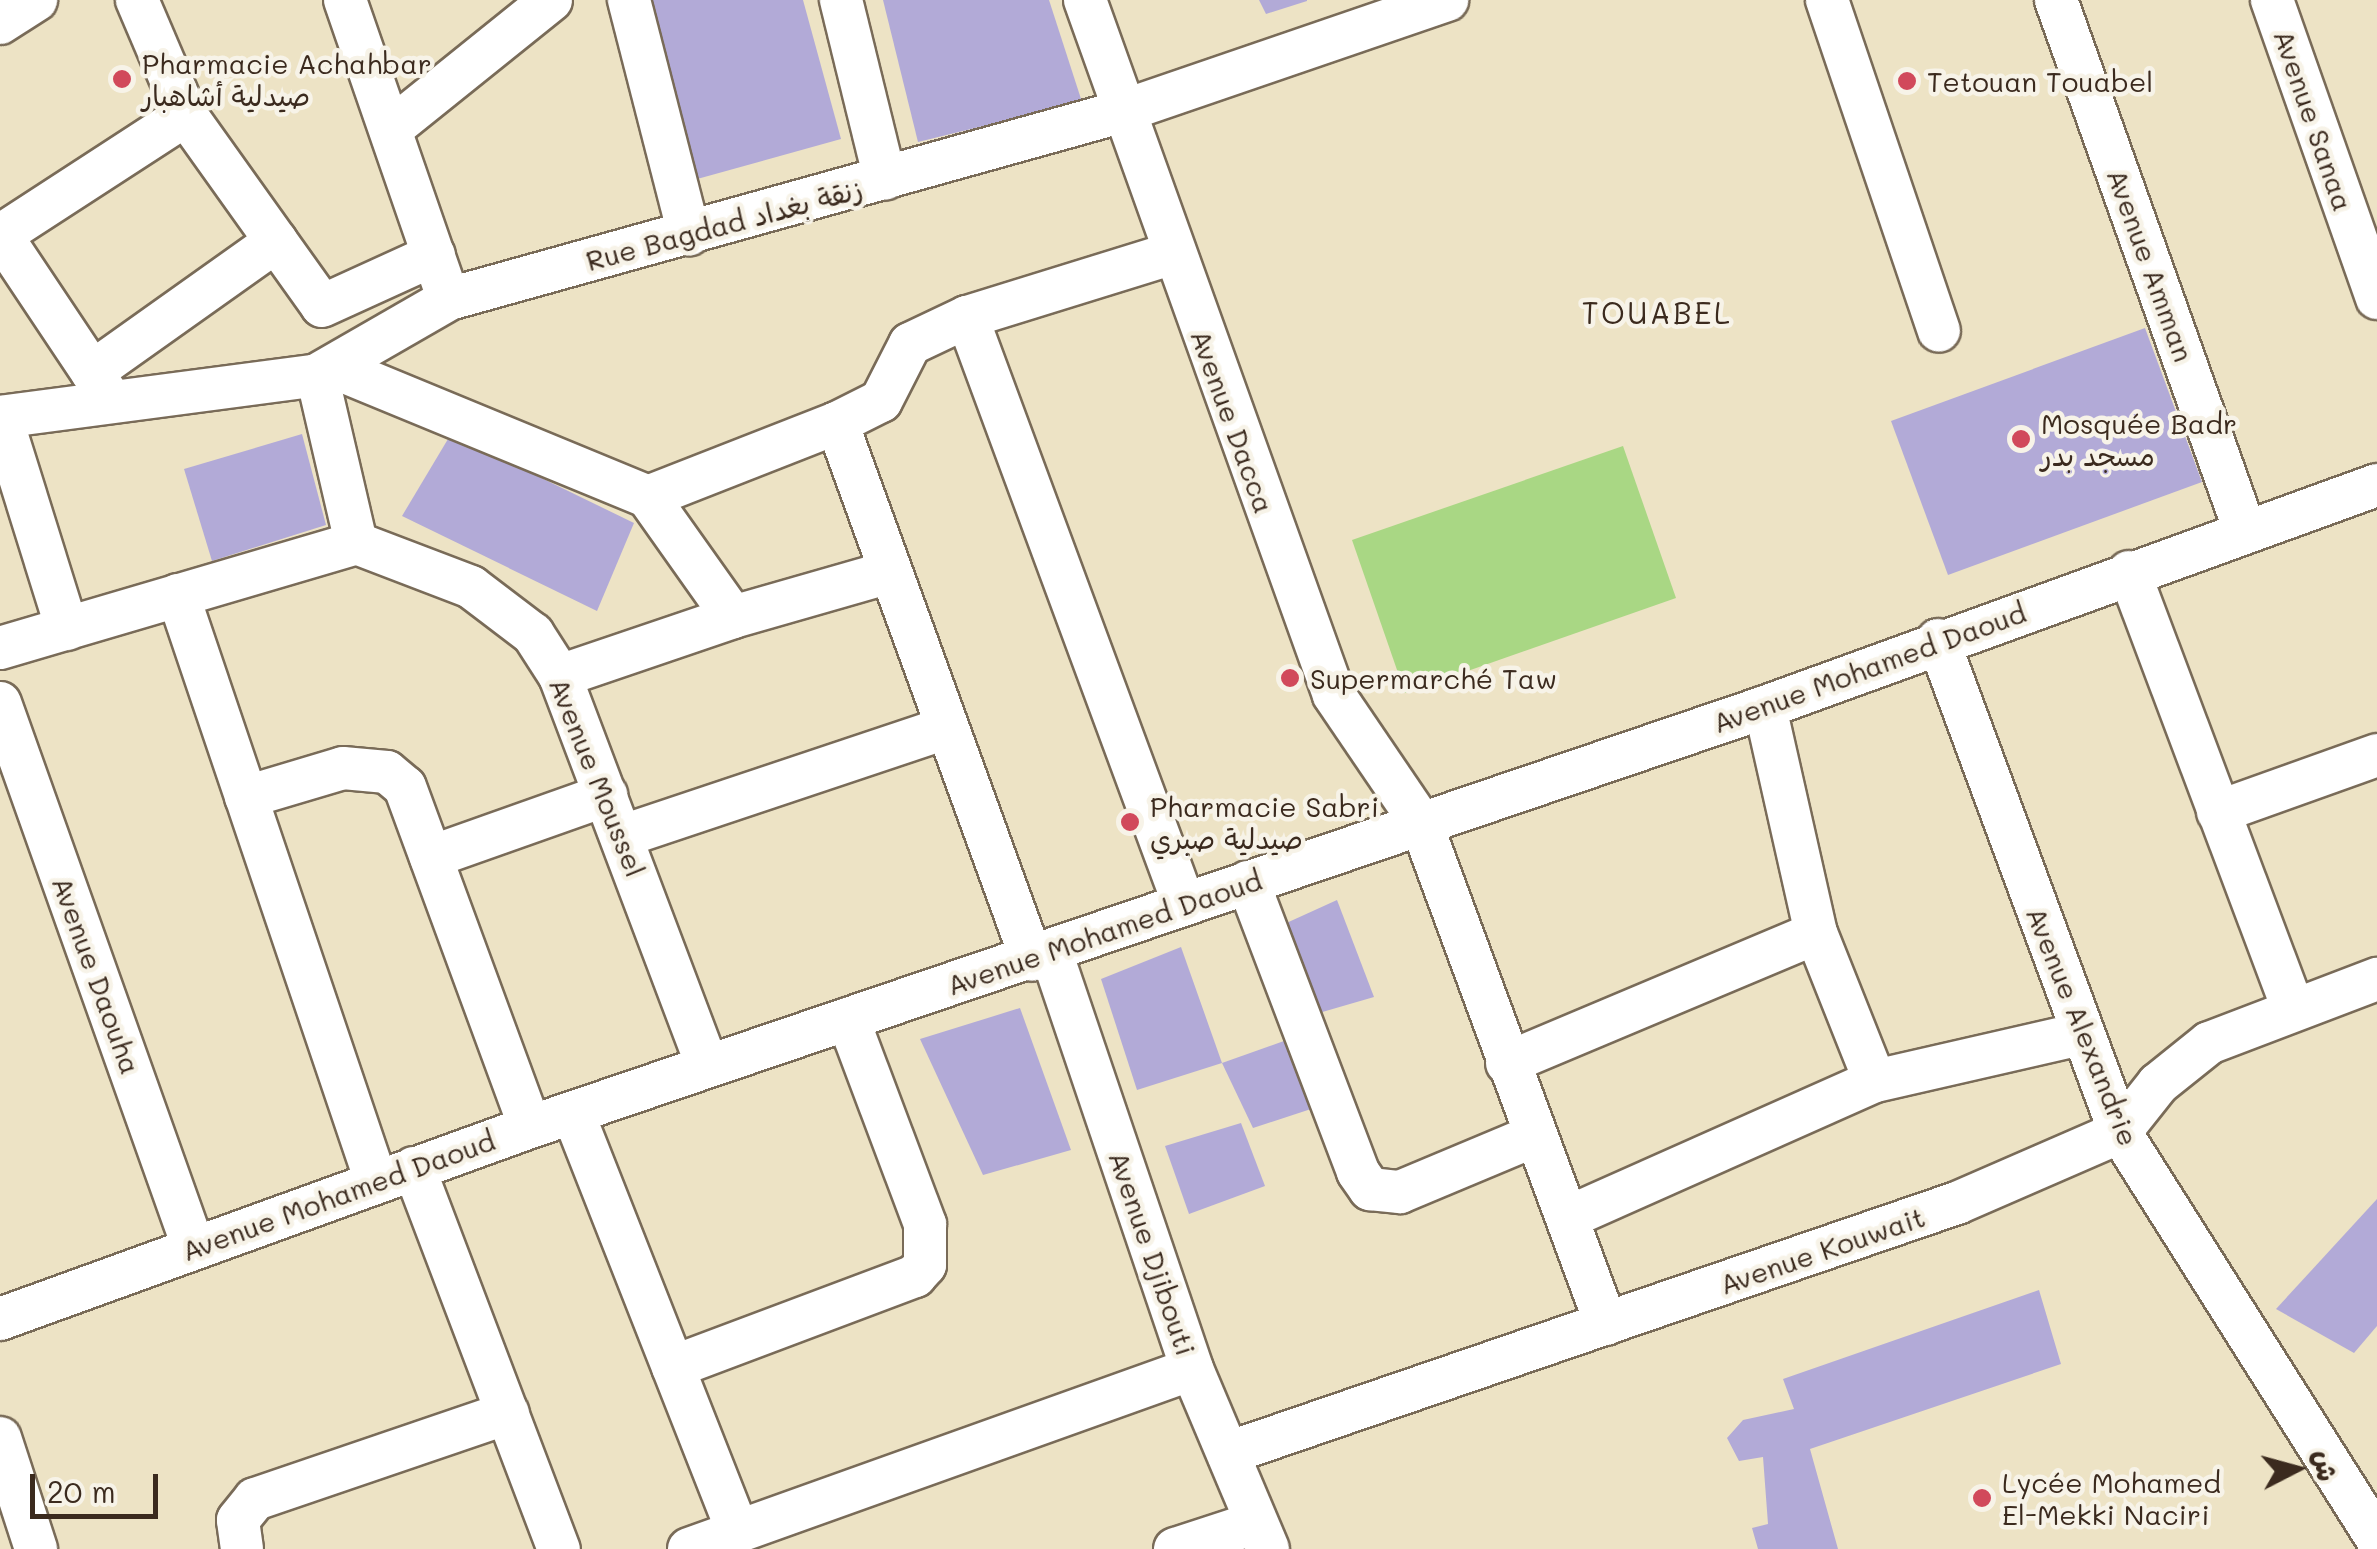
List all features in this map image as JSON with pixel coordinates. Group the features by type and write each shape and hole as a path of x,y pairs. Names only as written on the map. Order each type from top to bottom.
{"street":[{"path":"0,23 36,0"},
{"path":"137,0 186,115 322,306 434,255"},
{"path":"345,0 449,300"},
{"path":"392,128 552,0"},
{"path":"629,0 690,234"},
{"path":"841,0 885,180"},
{"name":"Avenue Dacca","path":"1085,0 1120,112 1334,695 1421,822 1506,1063 1569,1217 1606,1324"},
{"name":"Rue Bagdad زنقة بغداد","path":"0,417 101,386 325,371 449,300 1120,112 1447,0"},
{"path":"1828,0 1939,331"},
{"name":"Avenue Amman","path":"2056,0 2245,531"},
{"name":"Avenue Sanaa","path":"2272,0 2377,298"},
{"path":"186,115 0,234 101,386 276,241"},
{"path":"648,498 837,423 881,401 910,344 967,317 1171,254"},
{"path":"967,317 1184,904"},
{"path":"325,371 648,498 733,617"},
{"path":"0,648 356,543 325,371"},
{"path":"0,417 67,628"},
{"name":"Avenue Djibouti","path":"837,423 946,728 1041,956 1192,1369 1260,1536"},
{"name":"Avenue Mohamed Daoud","path":"0,1319 530,1127 1765,707 1938,640 2377,485"},
{"name":"Avenue Moussel","path":"356,543 471,587 533,634 560,676 708,1066"},
{"path":"560,676 733,617 890,572"},
{"path":"2129,572 2292,1009"},
{"path":"178,596 246,797 395,1174 508,1413 559,1549"},
{"name":"Avenue Alexandrie","path":"1938,640 2080,1034 2120,1132 2377,1538"},
{"name":"Avenue Daouha","path":"0,703 194,1246"},
{"path":"1765,707 1816,933 1875,1080"},
{"path":"623,836 946,728"},
{"path":"2218,812 2377,755"},
{"path":"246,797 343,768 387,772 405,788 530,1127"},
{"path":"431,857 606,795"},
{"path":"1248,882 1358,1172 1370,1189 1400,1192 1534,1136"},
{"path":"1506,1063 1816,933"},
{"name":"Avenue Kouwait","path":"1228,1453 1956,1204 2120,1132 2158,1084 2209,1043 2377,979"},
{"path":"673,1367 915,1276 925,1265 925,1224 848,1020"},
{"path":"1569,1217 1875,1080 2080,1034"},
{"path":"574,1112 738,1532"},
{"path":"689,1549 1192,1369"},
{"path":"242,1549 238,1520 256,1499 508,1413"},
{"path":"0,1438 36,1549"},
{"path":"1174,1549 1260,1536"}],"green space":[{"path":"1623,446 1676,598 1405,693 1352,540"}],"building":[{"path":"645,0 803,0 841,139 690,181"},
{"path":"883,0 1049,0 1082,102 918,142"},
{"path":"1259,0 1307,0 1307,1 1266,14"},
{"path":"2145,328 2202,482 1948,575 1891,421"},
{"path":"302,434 326,525 212,561 184,469"},
{"path":"451,434 634,523 597,611 402,516"},
{"path":"1337,900 1374,997 1312,1015 1282,925"},
{"path":"1181,947 1222,1063 1137,1090 1101,979"},
{"path":"1020,1008 1071,1150 983,1175 920,1039"},
{"path":"1284,1041 1311,1109 1253,1128 1222,1063"},
{"path":"1241,1123 1265,1186 1189,1214 1165,1146"},
{"path":"2377,1199 2377,1326 2354,1353 2276,1309"},
{"path":"2039,1290 2061,1364 1810,1449 1838,1549 1758,1549 1752,1528 1768,1524 1763,1457 1739,1461 1727,1438 1743,1420 1794,1409 1783,1379"}],"place":[{"name":"Pharmacie Achahbar صيدلية أشاهبار","path":"122,79"},
{"name":"Tetouan Touabel","path":"1907,81"},
{"name":"Mosquée Badr مسجد بدر","path":"2021,439"},
{"name":"Supermarché Taw","path":"1290,678"},
{"name":"Pharmacie Sabri صيدلية صبري","path":"1130,822"},
{"name":"Lycée Mohamed El-Mekki Naciri","path":"1982,1498"}],"district":[{"name":"TOUABEL","path":"1657,312"}]}
